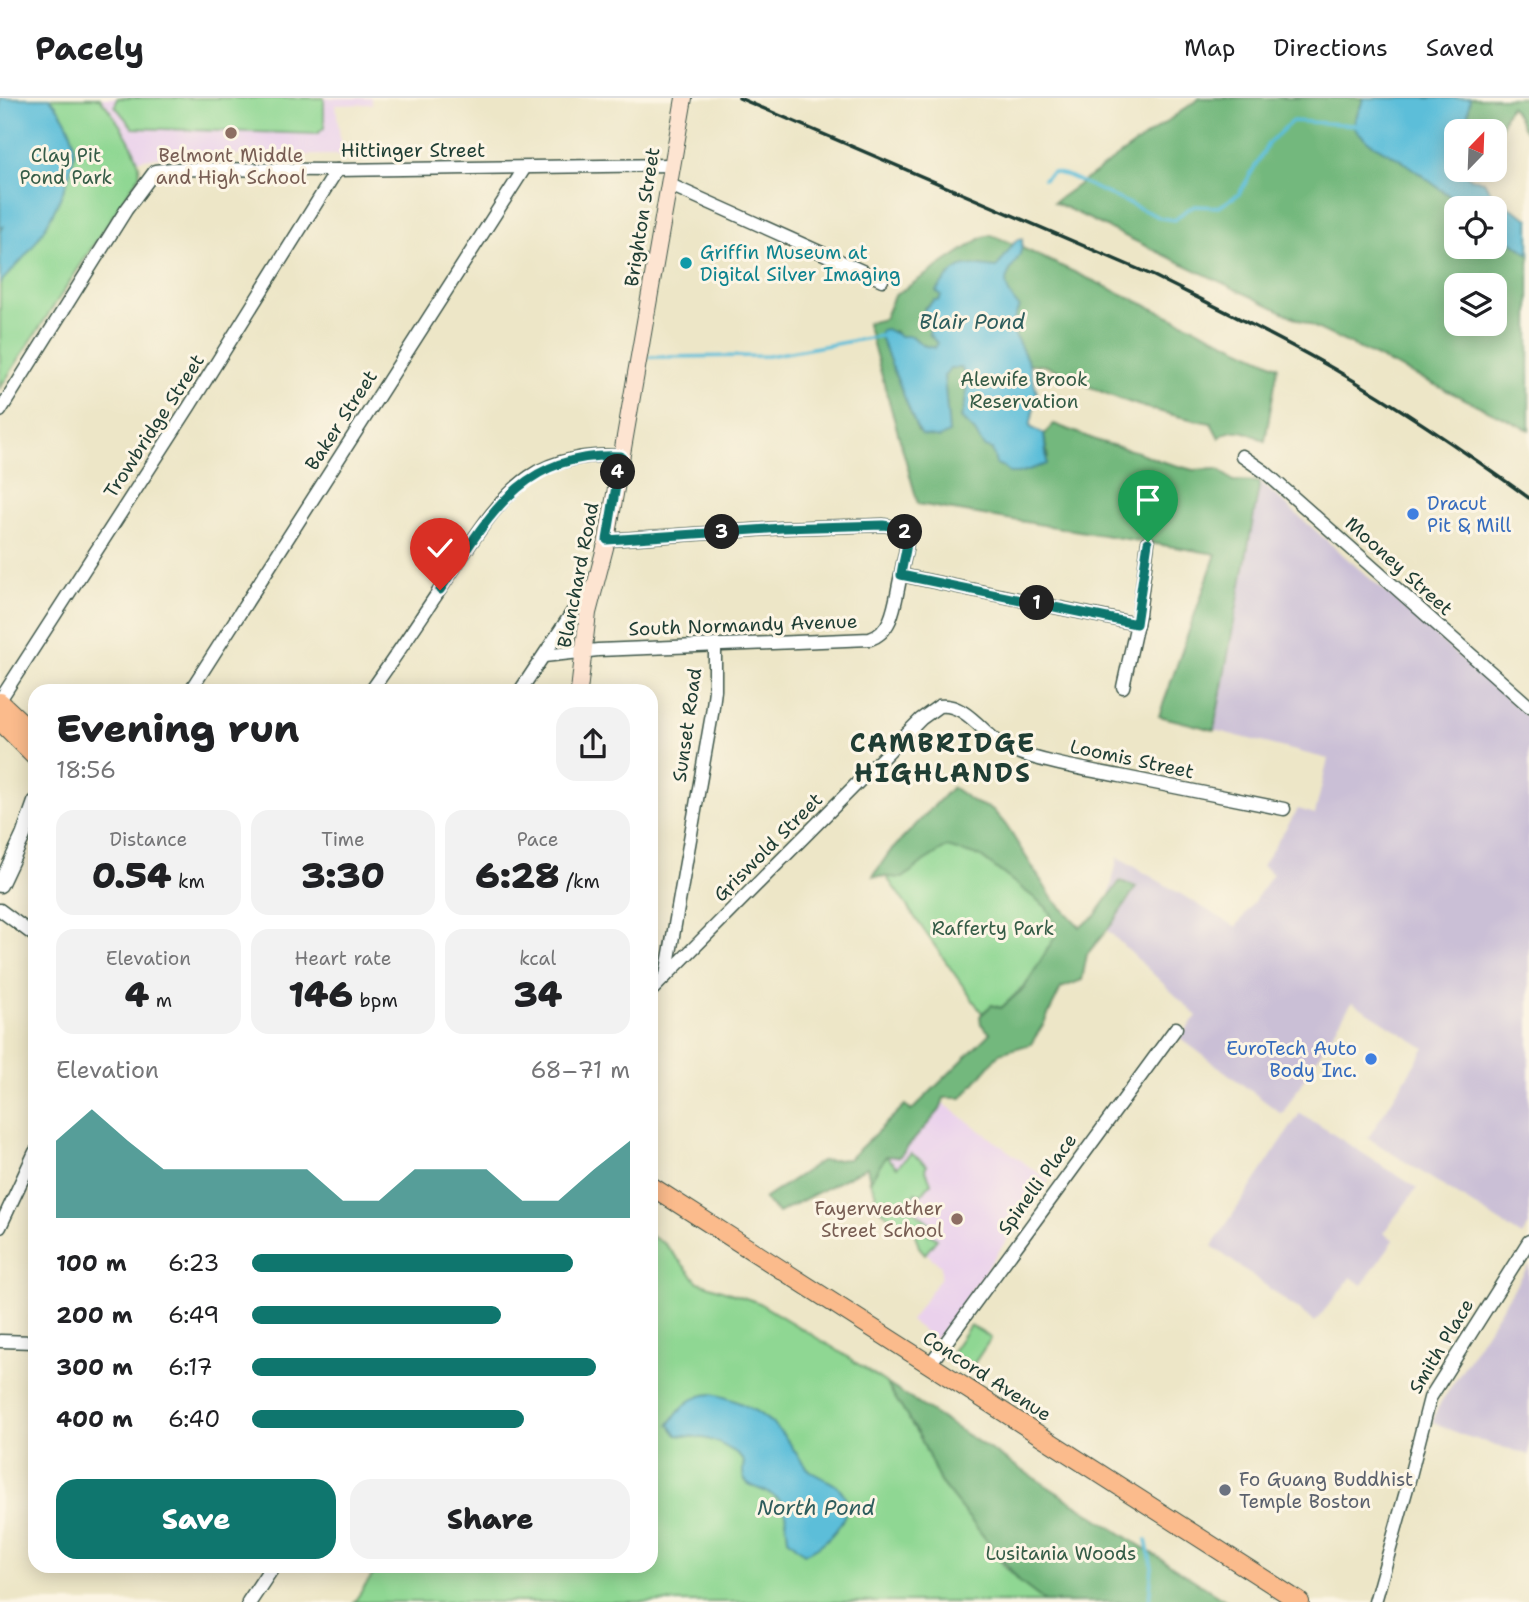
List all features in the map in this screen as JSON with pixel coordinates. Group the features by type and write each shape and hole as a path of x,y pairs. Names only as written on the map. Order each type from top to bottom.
{"main road":[{"name":"Brighton Street","path":"641,342 684,98"},
{"name":"Blanchard Road","path":"580,684 588,613 607,540 641,342"},
{"path":"0,701 28,728"},
{"path":"0,722 28,749"},
{"name":"Concord Avenue","path":"658,1190 1300,1602"}],"street":[{"name":"Hittinger Street","path":"0,411 126,209 155,171 524,169 671,165"},
{"name":"Baker Street","path":"195,684 524,169"},
{"name":"Trowbridge Street","path":"0,701 182,419 337,170"},
{"path":"668,184 882,280"},
{"path":"376,684 479,532 507,497 529,477 554,465 587,457 621,456"},
{"name":"Mooney Street","path":"1242,456 1265,472 1529,706"},
{"path":"607,540 782,528 899,527 905,532 907,539 901,575 1136,624"},
{"path":"1123,687 1136,624 1148,542"},
{"name":"South Normandy Avenue","path":"544,656 584,651 870,639 887,629 901,575"},
{"path":"525,684 577,605 595,587"},
{"name":"Sunset Road","path":"666,976 712,714 715,645"},
{"name":"Griswold Street","path":"658,984 921,719 939,706 945,705"},
{"name":"Loomis Street","path":"945,705 955,708 974,721 992,740 1010,749 1068,766 1284,809"},
{"path":"0,885 28,822"},
{"path":"23,836 28,830"},
{"path":"0,910 28,931"},
{"name":"Spinelli Place","path":"930,1364 1176,1028"},
{"path":"0,1227 28,1167"},
{"name":"Smith Place","path":"1375,1602 1430,1398 1529,1241"},
{"path":"0,1341 28,1342"},
{"path":"249,1602 268,1573"}],"shaded area":[{"name":"Belmont Middle and High School","path":"100,98 371,98 372,104 336,105 342,155 163,156 138,160"},
{"path":"1260,482 1529,718 1529,1225 1522,1236 1368,1138 1425,1048 1352,1002 1282,1114 1180,1038 1197,1016 1102,925 1118,857 1236,927 1273,874 1262,866 1298,809 1315,814 1328,759 1214,730"},
{"name":"Fayerweather Street School","path":"943,1103 1049,1181 937,1338 910,1321 941,1277 941,1266 919,1247 915,1234 870,1203 876,1194 870,1181 894,1144"},
{"path":"1300,1113 1417,1188 1383,1233 1394,1240 1362,1285 1351,1277 1315,1322 1212,1246"},
{"path":"1529,1265 1529,1455 1462,1435 1433,1422 1437,1409"}],"green space":[{"name":"Clay Pit Pond Park","path":"0,98 100,98 132,147 137,158 139,176 0,388"},
{"path":"117,98 324,98 324,128 317,134 133,128 115,106"},
{"path":"1200,98 1364,98 1355,119 1369,142 1401,160 1450,196 1444,196 1444,259 1507,259 1507,238 1529,254 1529,430 1054,202"},
{"path":"1470,98 1529,98 1529,134 1510,106 1504,119 1467,119"},
{"path":"991,235 1013,244 1003,261 995,269 967,266 955,271 937,291 941,295 939,301 934,300 924,308 931,324 929,334 937,343 935,348 922,345 912,336 900,336 894,331 880,336 918,431 949,433 944,376 950,367 961,368 964,373 966,399 961,418 975,432 984,447 992,449 995,458 1048,458 1044,434 1054,424 1160,461 1193,470 1218,469 1233,481 1260,482 1214,730 1159,716 1216,554 918,504 867,323 884,319 894,296 983,237"},
{"path":"1022,248 1278,366 1265,441 1236,431 1230,431 1219,438 1211,423 1137,405 1095,389 1055,369 1029,364 1011,327 1005,280"},
{"path":"952,787 975,803 992,809 1006,825 1052,898 1080,927 1095,916 1120,881 1136,887 1112,924 1087,954 1082,980 1061,988 1031,1044 1000,1053 962,1098 944,1098 940,1110 899,1157 886,1156 870,1181 867,1167 778,1213 764,1199 821,1161 849,1159 905,1105 911,1111 990,1033 981,1024 980,1016 992,1005 1001,1008 1024,988 1056,935 1053,919 1046,907 981,857 947,847 903,878 873,876 889,853"},
{"name":"Rafferty Park","path":"979,830 1034,886 1069,938 1001,1008 992,1005 982,1013 881,869"},
{"path":"911,1153 927,1165 925,1168 931,1183 921,1195 915,1193 908,1206 930,1223 926,1232 937,1239 925,1254 919,1247 915,1234 870,1203 876,1194 870,1181 886,1156 897,1167"},
{"path":"658,1240 665,1244 698,1282 757,1302 886,1383 921,1439 940,1482 971,1518 1005,1567 1047,1602 354,1602 374,1573 658,1573"},
{"path":"970,1325 991,1338 971,1368 951,1353"},
{"name":"Lusitania Woods","path":"886,1383 1228,1602 1046,1602 1021,1583 940,1482 921,1439"}],"water":[{"path":"0,98 50,98 65,120 74,146 71,170 54,212 29,251 0,283 0,231 3,227 0,228"},
{"path":"1364,98 1470,98 1467,119 1444,119 1444,182 1485,182 1492,196 1450,196 1401,160 1369,142 1354,128"},
{"path":"1507,206 1529,219 1529,254 1507,238"},
{"name":"Blair Pond","path":"1018,239 1022,239 1021,249 1006,286 1019,307 1011,327 1029,364 1037,393 1030,427 1044,434 1047,464 1019,473 1009,473 996,464 992,449 984,447 975,432 961,418 967,386 961,368 950,368 944,376 949,433 939,438 922,435 880,336 881,330 886,329 900,336 912,336 922,345 935,348 937,343 929,334 931,324 924,309 934,300 939,300 941,295 936,291 961,267 995,268"},
{"name":"North Pond","path":"712,1394 745,1405 765,1417 782,1433 808,1469 833,1483 843,1493 846,1511 842,1521 820,1545 804,1553 788,1539 784,1503 745,1480 744,1461 738,1454 713,1441 677,1435 669,1424 692,1399"}],"waterway":[{"path":"1044,179 1052,172 1066,175 1161,218 1175,220 1195,206 1219,207 1239,194 1268,144 1292,121 1357,125"},
{"path":"650,357 768,356 884,337"},
{"path":"1146,1540 1152,1567 1149,1602"}],"railway":[{"path":"739,98 1154,276 1244,321 1312,356 1384,399 1529,498"}],"place":[{"name":"Belmont Middle and High School","path":"231,133"},
{"name":"Griffin Museum at Digital Silver Imaging","path":"686,263"},
{"name":"Dracut Pit & Mill","path":"1413,514"},
{"name":"EuroTech Auto Body Inc.","path":"1371,1059"},
{"name":"Fayerweather Street School","path":"957,1219"},
{"name":"Fo Guang Buddhist Temple Boston","path":"1225,1490"}],"district":[{"name":"CAMBRIDGE HIGHLANDS","path":"943,757"}],"route":[{"path":"440,590 479,532 507,497 529,477 554,465 587,457 612,455 621,456 607,540 782,528 883,525 899,527 905,532 907,539 901,575 1136,624 1148,542"}],"park label":[{"name":"Alewife Brook Reservation","path":"1024,390"}]}
